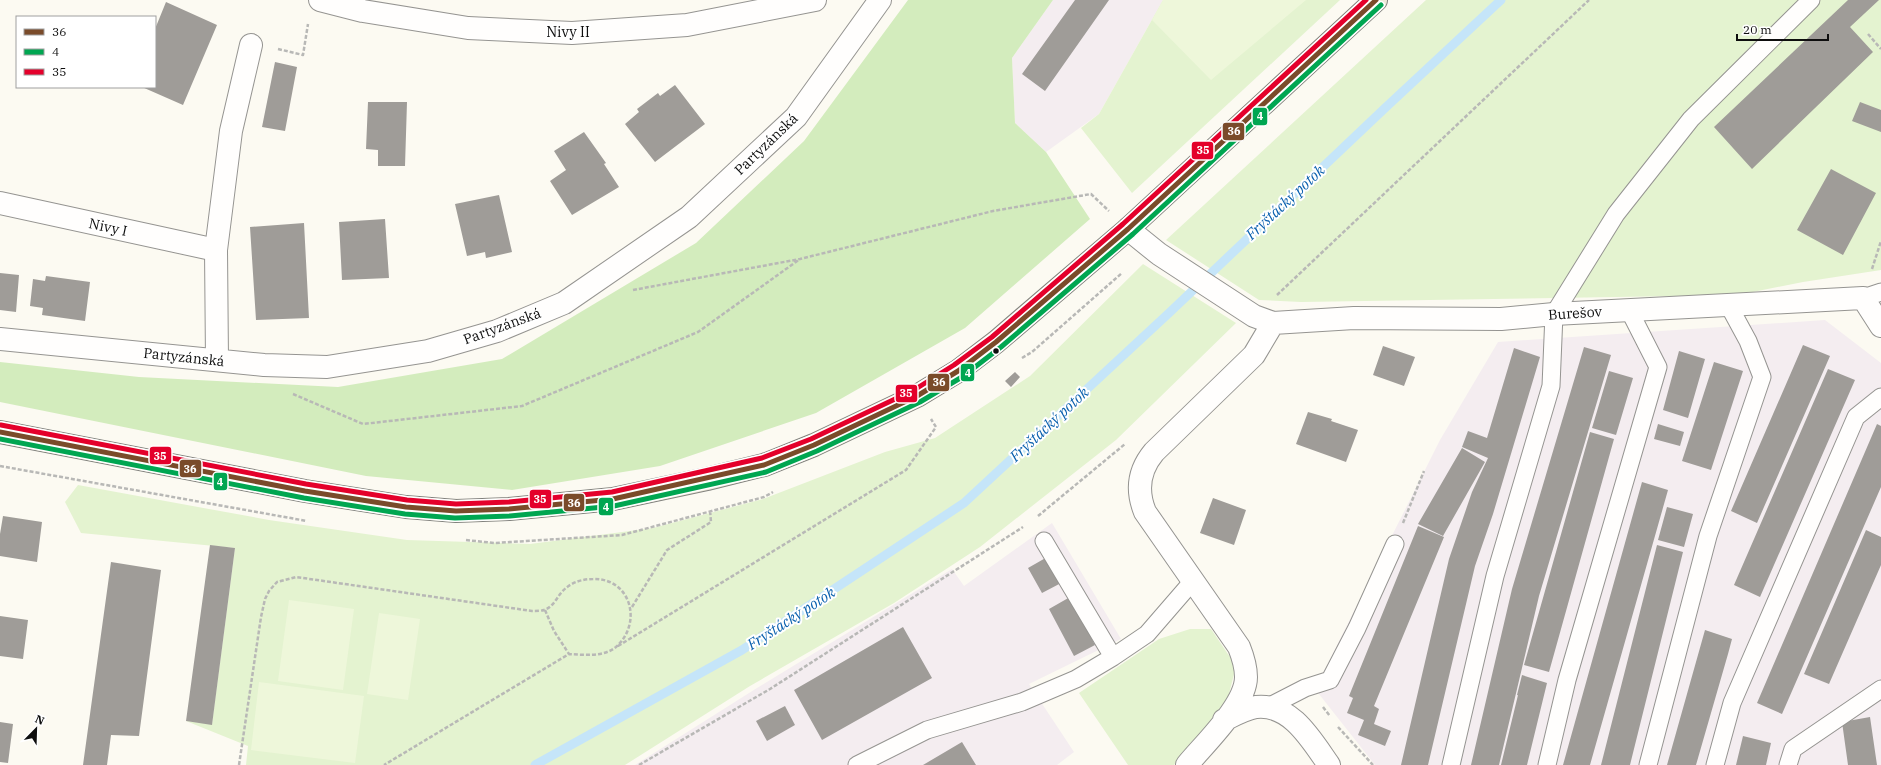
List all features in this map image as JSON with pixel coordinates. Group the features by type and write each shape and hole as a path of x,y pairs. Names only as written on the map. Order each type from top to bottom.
{"main road":[{"path":"0,432 305,491 406,507 456,511 509,509 613,499 764,465 814,445 917,396 958,371 996,342 1128,228 1376,0"}],"street":[{"name":"Nivy II","path":"320,0 363,10 468,28 572,33 687,25 816,0"},
{"name":"Partyzánská","path":"0,339 264,365 327,368 428,351 497,331 564,303 689,217 796,117 880,0"},
{"path":"217,360 216,250 231,131 252,45"},
{"name":"Nivy I","path":"0,203 216,250"},
{"path":"1128,228 1154,251 1258,317 1254,355 1154,452 1146,462 1141,475 1139,494 1145,512 1192,582 1239,647 1245,663 1246,678 1244,689 1238,701 1187,765"},
{"name":"Burešov","path":"1258,317 1501,319 1554,314 1728,306 1872,295 1881,326"},
{"path":"1224,720 1256,707 1268,708 1290,717 1311,739 1330,765"}],"lane":[{"path":"1452,765 1495,576 1551,386 1554,314 1616,214 1691,119 1811,0"},
{"path":"1648,765 1708,536 1762,377 1748,341 1728,306"},
{"path":"1547,765 1566,680 1658,367 1629,310"},
{"path":"1715,765 1732,703 1856,417 1881,397"},
{"path":"1044,541 1113,657"},
{"path":"1268,708 1305,688 1330,680 1357,628 1395,544"},
{"path":"857,765 927,730 1022,702 1076,679 1113,657 1147,634 1177,597 1192,582"},
{"path":"1788,765 1793,749 1881,689"}],"path":[{"path":"1258,317 1588,0"},
{"path":"252,45 303,55 309,21"},
{"path":"1868,34 1881,49"},
{"path":"632,290 800,259 993,211 1091,194 1128,228"},
{"path":"1018,360 1032,352 1154,251"},
{"path":"264,365 283,390 363,424 522,406 698,332 800,259"},
{"path":"384,765 569,654 594,655 616,647 906,470 936,427 917,396"},
{"path":"1036,518 1131,438"},
{"path":"0,466 308,521"},
{"path":"1395,544 1424,471"},
{"path":"616,647 626,633 631,620 632,607 667,550 711,522 707,479"},
{"path":"463,539 494,543 622,534 764,497 778,489"},
{"path":"639,765 770,689 1030,523"},
{"path":"239,765 261,617 269,591 277,582 296,577 532,611 545,610 555,603 562,592 576,581 595,579 612,583 625,593 632,607"},
{"path":"545,610 554,631 569,654"},
{"path":"1305,688 1319,701 1331,718"},
{"path":"1335,724 1373,765"}],"shaded area":[{"path":"1053,0 1163,0 1099,114 1046,152 1015,123 1012,58"},
{"path":"1825,320 1881,363 1881,765 1375,765 1315,689 1440,440 1498,342"},
{"path":"1052,523 1121,639 1029,684 1074,752 1057,765 635,765 757,688 952,569 964,586"}],"green space":[{"path":"908,0 1053,0 1012,58 1015,123 1046,152 1090,219 965,328 816,413 660,466 512,490 366,476 0,402 0,362 139,377 338,387 502,359 696,243 804,141"},
{"path":"1163,0 1340,0 1132,193 1081,128 1099,114"},
{"path":"1163,0 1306,0 1211,80 1152,20"},
{"path":"1426,0 1881,0 1881,270 1803,282 1738,295 1301,302 1259,300 1166,240"},
{"path":"1143,264 1236,323 1116,440 980,547 894,603 750,686 625,765 246,765 248,746 186,721 212,724 235,548 81,533 65,502 78,485 269,520 407,540 530,544 653,528 763,499 885,452 935,438 1030,376"},
{"path":"289,600 354,609 343,690 278,681"},
{"path":"379,613 420,619 408,700 367,694"},
{"path":"1190,629 1211,629 1236,666 1227,702 1174,765 1128,765 1079,693 1159,639"},
{"path":"259,682 364,696 355,763 251,750"}],"building":[{"path":"1075,0 1109,0 1045,91 1022,74"},
{"path":"1848,0 1879,0 1850,27 1873,52 1752,169 1714,127"},
{"path":"166,2 217,25 183,105 144,88 156,88 156,27"},
{"path":"275,62 297,67 285,131 262,127"},
{"path":"675,85 705,124 655,162 625,124 639,112 637,109 658,93 660,96"},
{"path":"368,102 407,102 405,166 378,166 378,150 366,149"},
{"path":"1860,102 1881,110 1881,132 1852,121"},
{"path":"584,132 606,163 604,164 619,187 572,215 550,181 566,170 554,151"},
{"path":"1831,169 1876,193 1843,255 1797,230"},
{"path":"499,195 512,252 486,258 485,252 467,256 455,204"},
{"path":"385,219 389,278 342,280 339,222"},
{"path":"304,223 309,318 256,320 250,227"},
{"path":"0,273 19,275 16,312 0,310"},
{"path":"46,276 90,282 85,321 42,315 43,308 30,306 33,279 45,281"},
{"path":"1803,345 1830,356 1757,523 1731,511"},
{"path":"1383,346 1415,357 1404,386 1373,375"},
{"path":"1584,347 1611,355 1539,596 1499,765 1471,765 1512,589"},
{"path":"1514,348 1540,357 1493,514 1475,566 1428,765 1401,765 1449,559 1472,492 1488,458 1462,447 1468,431 1487,438"},
{"path":"1679,351 1705,359 1688,418 1663,410"},
{"path":"1714,362 1743,371 1711,470 1682,461"},
{"path":"1828,369 1855,380 1760,597 1734,585"},
{"path":"1609,371 1633,378 1616,435 1592,428"},
{"path":"1015,372 1020,377 1011,387 1005,381"},
{"path":"1308,412 1332,419 1331,421 1358,430 1346,462 1296,444"},
{"path":"1658,424 1684,432 1680,446 1654,439"},
{"path":"1877,424 1881,426 1881,487 1782,714 1757,703"},
{"path":"1590,432 1614,439 1549,672 1524,665"},
{"path":"1462,448 1485,462 1443,536 1418,524"},
{"path":"1642,482 1668,490 1590,765 1563,765"},
{"path":"1213,498 1246,510 1234,545 1200,533"},
{"path":"1667,507 1693,514 1684,547 1658,540"},
{"path":"3,516 42,522 37,562 0,556 0,534"},
{"path":"1418,526 1444,537 1374,706 1379,709 1374,724 1391,731 1385,746 1358,735 1364,720 1347,713 1353,698 1349,696"},
{"path":"1866,530 1881,537 1881,565 1829,684 1804,674"},
{"path":"210,545 235,548 212,725 186,721"},
{"path":"1657,545 1683,552 1630,765 1601,765"},
{"path":"1049,556 1063,582 1042,593 1028,568"},
{"path":"111,562 161,570 139,736 111,735 107,765 83,765"},
{"path":"1070,597 1095,645 1074,656 1049,609"},
{"path":"0,616 28,620 23,659 0,656"},
{"path":"903,627 932,678 822,740 794,690"},
{"path":"1705,630 1732,639 1728,654 1696,765 1667,765"},
{"path":"1522,675 1547,683 1527,765 1501,765"},
{"path":"785,706 795,725 767,741 756,721"},
{"path":"1870,717 1877,765 1848,765 1842,722"},
{"path":"0,722 13,724 8,763 0,762"},
{"path":"1743,736 1771,743 1766,765 1736,765"},
{"path":"962,742 976,765 923,765"}],"waterway":[{"name":"Fryštácký potok","path":"535,765 742,650 964,503 1169,313 1501,0"}],"transit line":[{"name":"35","path":"1,425 306,484 407,500 456,504 509,502 612,492 762,458 811,439 914,390 954,365 992,337 1123,224 1366,0"},
{"name":"36","path":"0,432 305,491 406,507 456,511 509,509 613,499 764,465 814,445 917,396 958,371 996,342 1128,229 1376,0"},
{"name":"4","path":"0,439 304,498 405,514 455,518 510,516 614,506 766,472 817,451 920,402 962,377 1001,347 1133,234 1381,5"}]}
